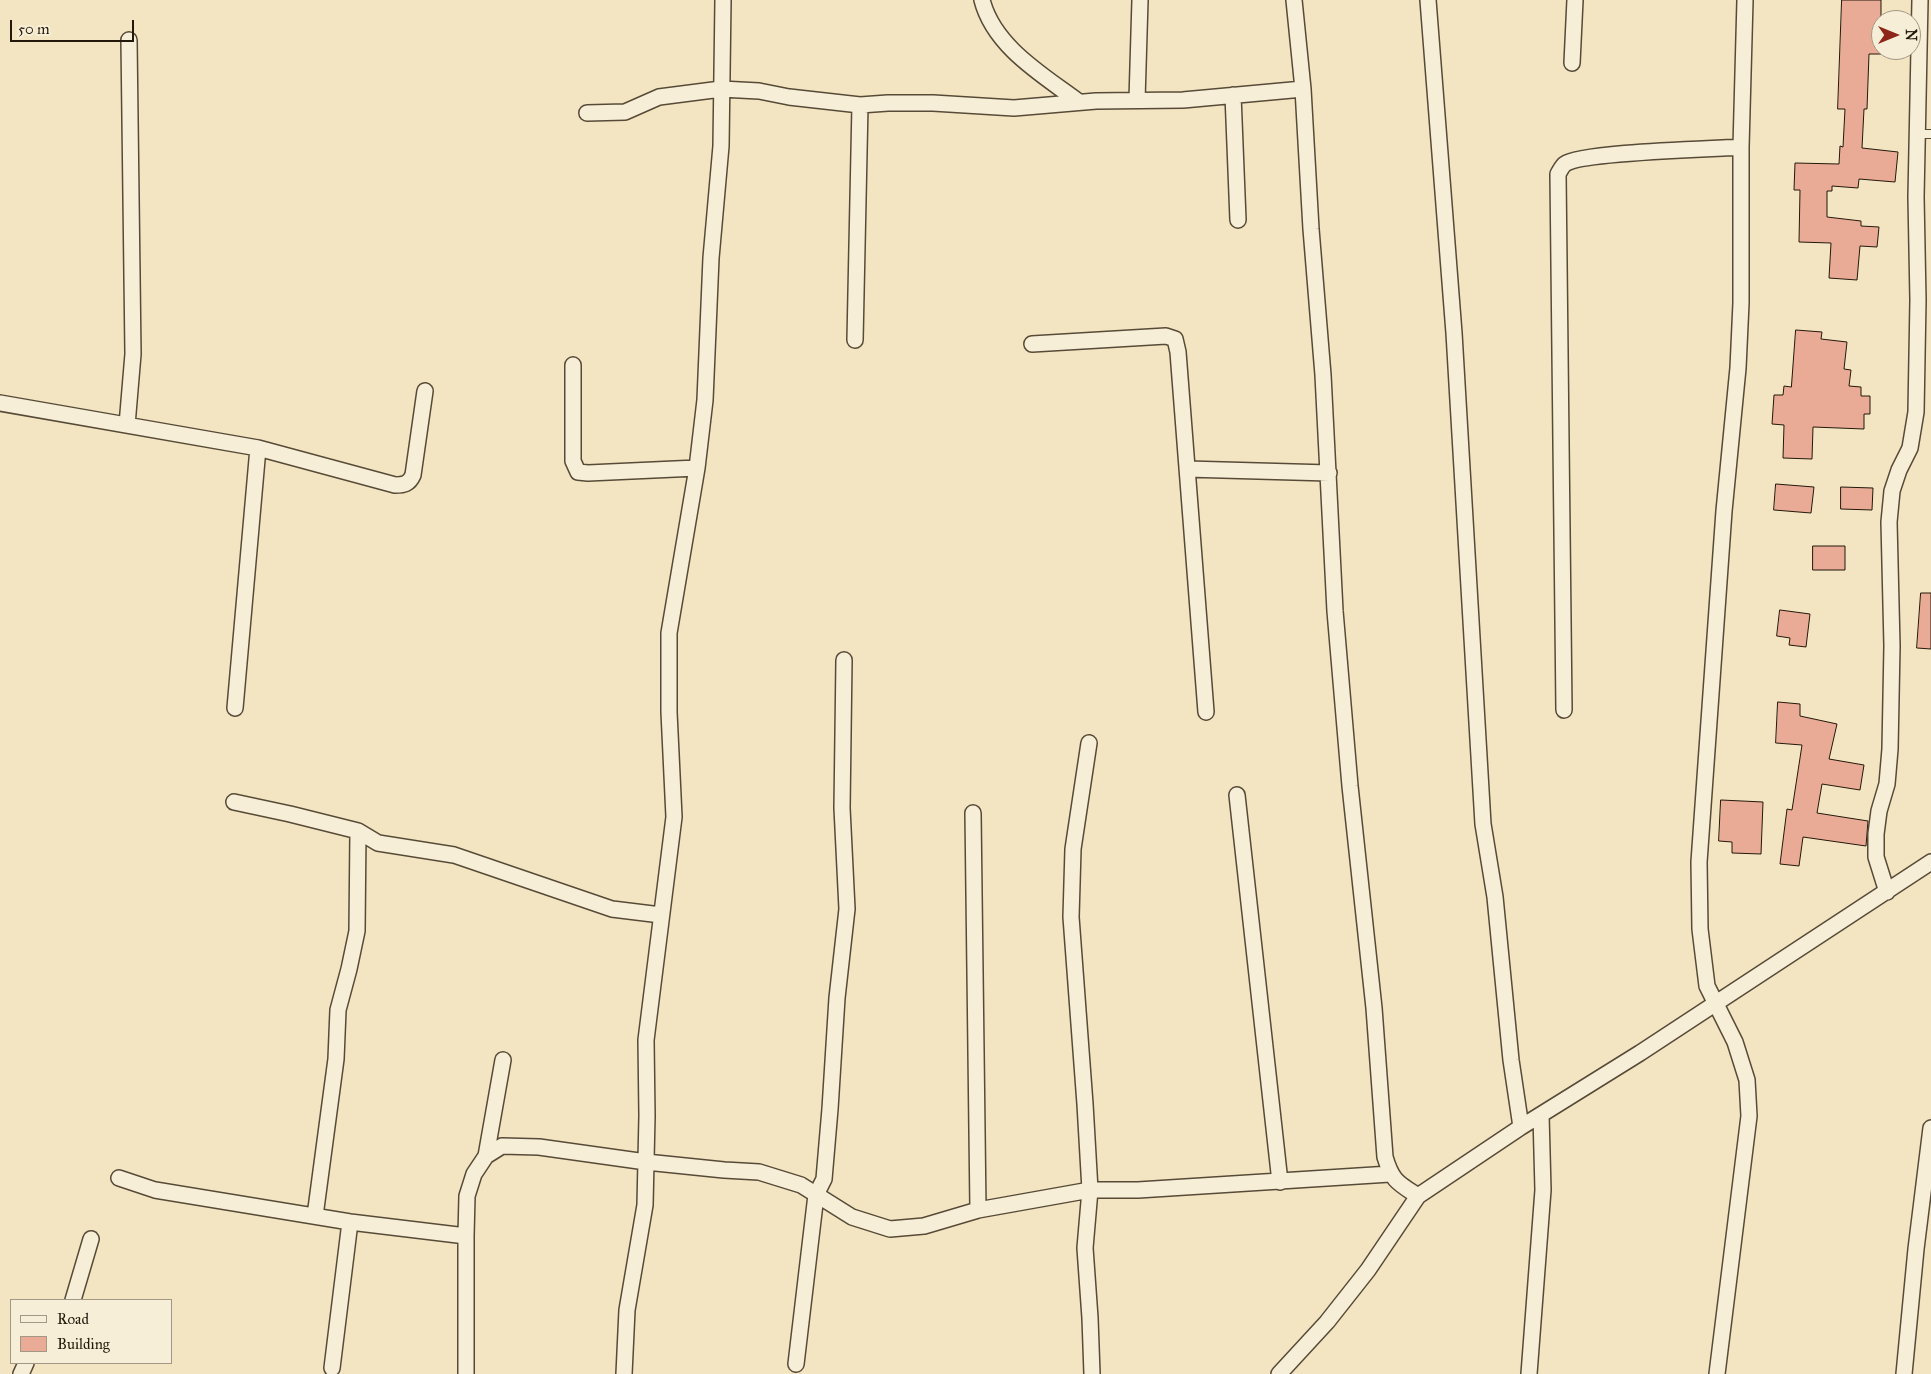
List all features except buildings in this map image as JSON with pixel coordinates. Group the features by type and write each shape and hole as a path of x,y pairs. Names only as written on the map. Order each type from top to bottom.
{"street":[{"path":"624,1374 627,1310 645,1205 646,1040 674,817 669,712 669,633 705,400 711,258 721,146 723,0"},
{"path":"982,0 986,14 1011,50 1080,102"},
{"path":"1137,100 1140,0"},
{"path":"1294,0 1329,473 1337,640 1350,786 1374,1008 1385,1157 1390,1174 1418,1196"},
{"path":"1428,0 1454,333 1483,824 1495,896 1511,1060 1521,1127"},
{"path":"1572,63 1575,0"},
{"path":"1717,1374 1749,1116 1748,1080 1735,1042 1707,986 1700,929 1698,862 1724,511 1738,368 1742,303 1741,147 1745,0"},
{"path":"1887,892 1876,857 1876,834 1879,811 1887,784 1890,749 1892,646 1888,522 1892,491 1899,470 1910,448 1916,412 1918,300 1916,197 1924,134 1920,0"},
{"path":"127,425 133,354 129,40"},
{"path":"587,113 625,112 658,97 721,89 759,91 789,97 860,105 933,103 1014,108 1080,102 1183,100 1302,89"},
{"path":"1233,95 1238,220"},
{"path":"855,340 860,105"},
{"path":"1564,710 1558,174 1565,164 1602,156 1741,147"},
{"path":"1032,344 1166,336 1175,339 1178,352 1206,712"},
{"path":"573,365 573,461 578,472 696,468"},
{"path":"0,403 258,448 394,486 405,485 410,482 413,475 425,391"},
{"path":"235,708 258,448"},
{"path":"1187,469 1329,473"},
{"path":"796,1364 816,1194 824,1180 837,998 847,909 842,808 844,660"},
{"path":"1089,743 1074,849 1071,916 1086,1104 1090,1190 1085,1248 1092,1374"},
{"path":"1237,795 1280,1182"},
{"path":"234,802 358,831 378,843 454,855 612,909 661,916"},
{"path":"973,813 978,1210"},
{"path":"315,1216 336,1059 338,1010 349,969 356,931 358,831"},
{"path":"1279,1374 1327,1322 1368,1270 1418,1196 1521,1127 1716,1004 1931,862"},
{"path":"466,1374 467,1196 474,1174 486,1156 503,1060"},
{"path":"1529,1374 1543,1190 1541,1115"},
{"path":"1904,1374 1916,1249 1931,1128"},
{"path":"486,1156 502,1146 539,1147 646,1162 759,1172 801,1186 852,1217 890,1229 924,1226 978,1210 1090,1190 1138,1190 1390,1174"},
{"path":"119,1178 155,1190 350,1222 466,1236"},
{"path":"332,1368 350,1222"},
{"path":"72,1299 91,1239"}]}
